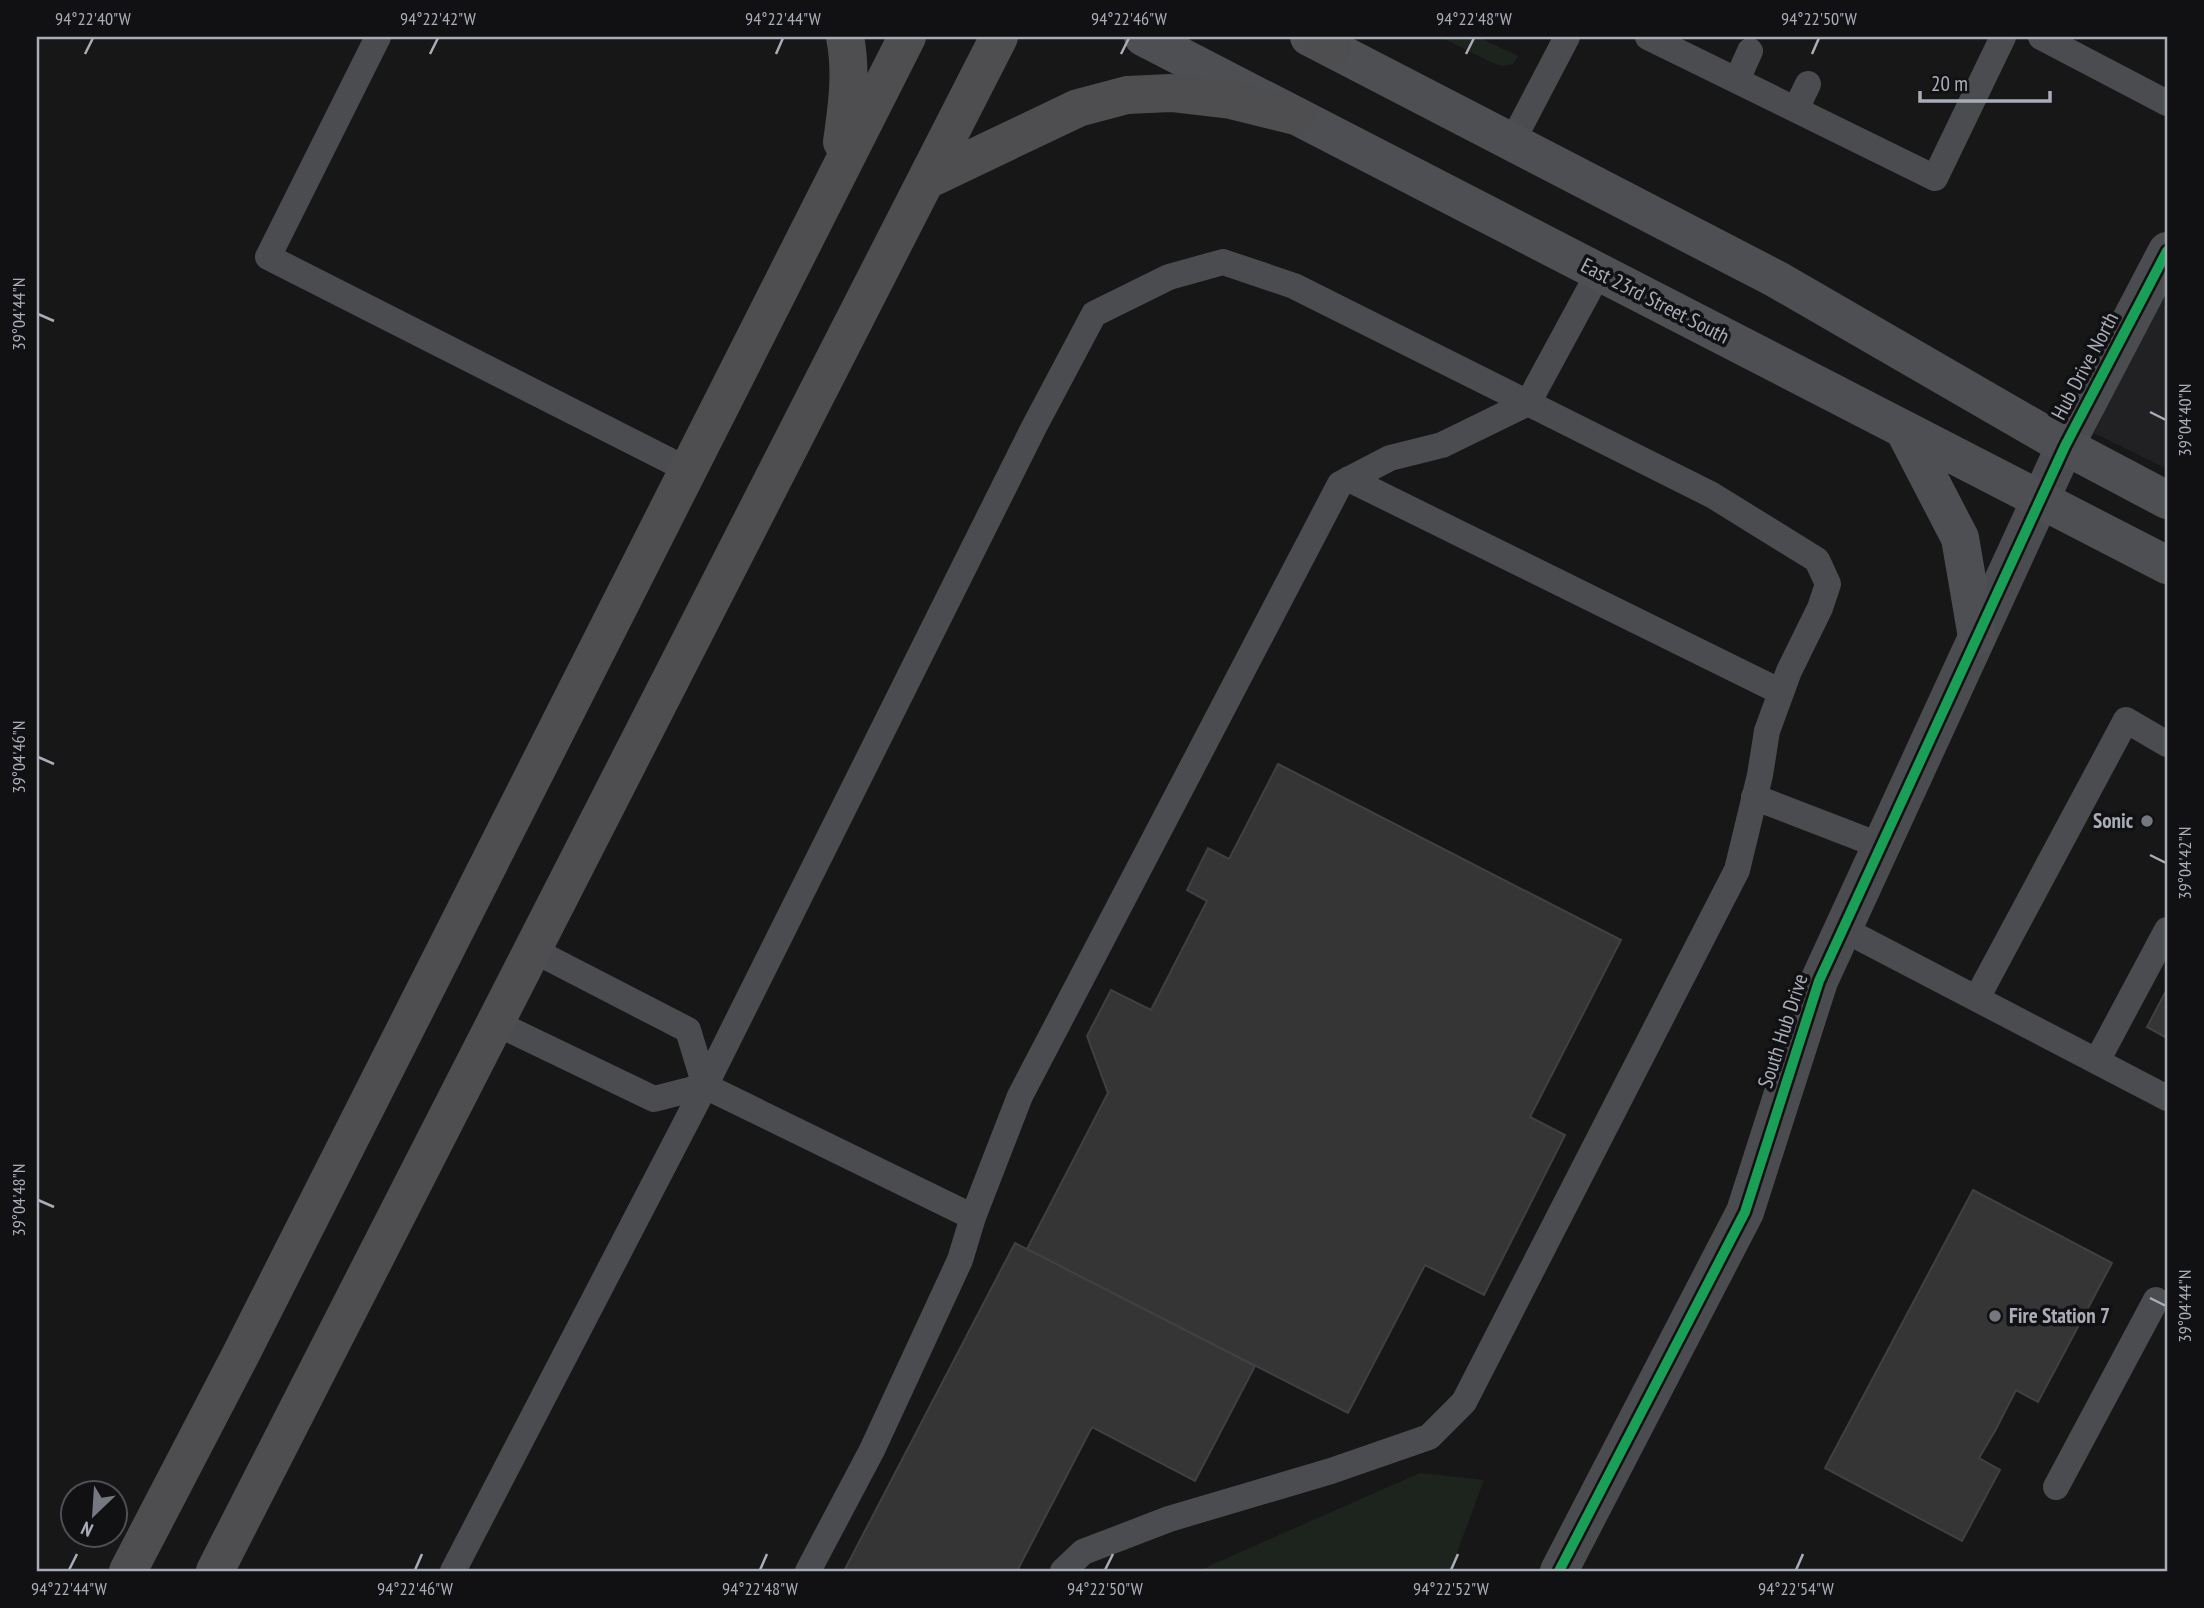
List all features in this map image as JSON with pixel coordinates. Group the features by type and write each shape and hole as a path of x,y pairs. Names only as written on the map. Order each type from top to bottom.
{"highway":[{"path":"838,173 849,96 848,48 845,37"},
{"path":"128,1571 242,1354 907,37"},
{"path":"215,1571 999,37"},
{"path":"927,180 1078,108 1127,95 1171,93 1231,100 1296,116"}],"main road":[{"name":"East 23rd Street South","path":"1143,37 2167,565"},
{"path":"1321,41 1776,279 2064,446 2167,500"},
{"path":"1904,430 1960,538 1977,637"}],"street":[{"name":"Hub Drive North","path":"2041,500 2064,446 2167,251"},
{"name":"South Hub Drive","path":"1559,1571 1745,1212 1819,981 2041,500"}],"lane":[{"path":"378,37 268,257 688,470"},
{"path":"1513,142 1567,37"},
{"path":"1648,37 1686,45 1737,80 1796,108 1856,126 1936,178 2003,37"},
{"path":"2041,37 2167,103"},
{"path":"1737,80 1750,51"},
{"path":"1796,108 1808,84"},
{"path":"453,1571 705,1086 1034,427 1094,314 1170,277 1223,262 1294,286 1712,495 1817,561 1828,584 1821,608 1789,671 1767,732 1760,775 1737,870 1464,1402 1429,1437 1331,1471 1169,1519 1083,1552 1063,1571"},
{"path":"808,1571 884,1424 960,1261 973,1217 1020,1096 1340,484 1390,458 1441,445 1528,403 1599,272"},
{"path":"1349,479 1781,692"},
{"path":"1977,998 2126,720 2167,744"},
{"path":"1754,797 1881,846"},
{"path":"1843,929 2167,1098"},
{"path":"2097,1061 2167,930"},
{"path":"533,950 688,1030 705,1086"},
{"path":"496,1023 654,1099 705,1086 973,1217"},
{"path":"2056,1487 2156,1300"}],"shaded area":[{"path":"1441,37 1478,37 1518,56 1513,64 1503,66"},
{"path":"2167,282 2167,469 2094,433"},
{"path":"1420,1473 1484,1480 1450,1571 1201,1571 1211,1565"}],"building":[{"path":"1278,764 1621,940 1530,1117 1565,1135 1484,1295 1425,1265 1348,1413 1027,1249 1108,1093 1087,1036 1111,990 1151,1010 1207,901 1187,890 1208,848 1229,859"},
{"path":"2167,989 2167,1038 2147,1027"},
{"name":"Fire Station 7","path":"1973,1190 2112,1263 2038,1402 2016,1390 1979,1458 2000,1470 1962,1541 1825,1468"},
{"path":"1015,1243 1255,1366 1195,1481 1092,1427 1017,1571 844,1571"}],"cycle path":[{"path":"1559,1571 1745,1212 1819,981 2065,446 2167,251"}],"place":[{"name":"Sonic","path":"2147,821"},
{"name":"Fire Station 7","path":"1995,1316"}]}
